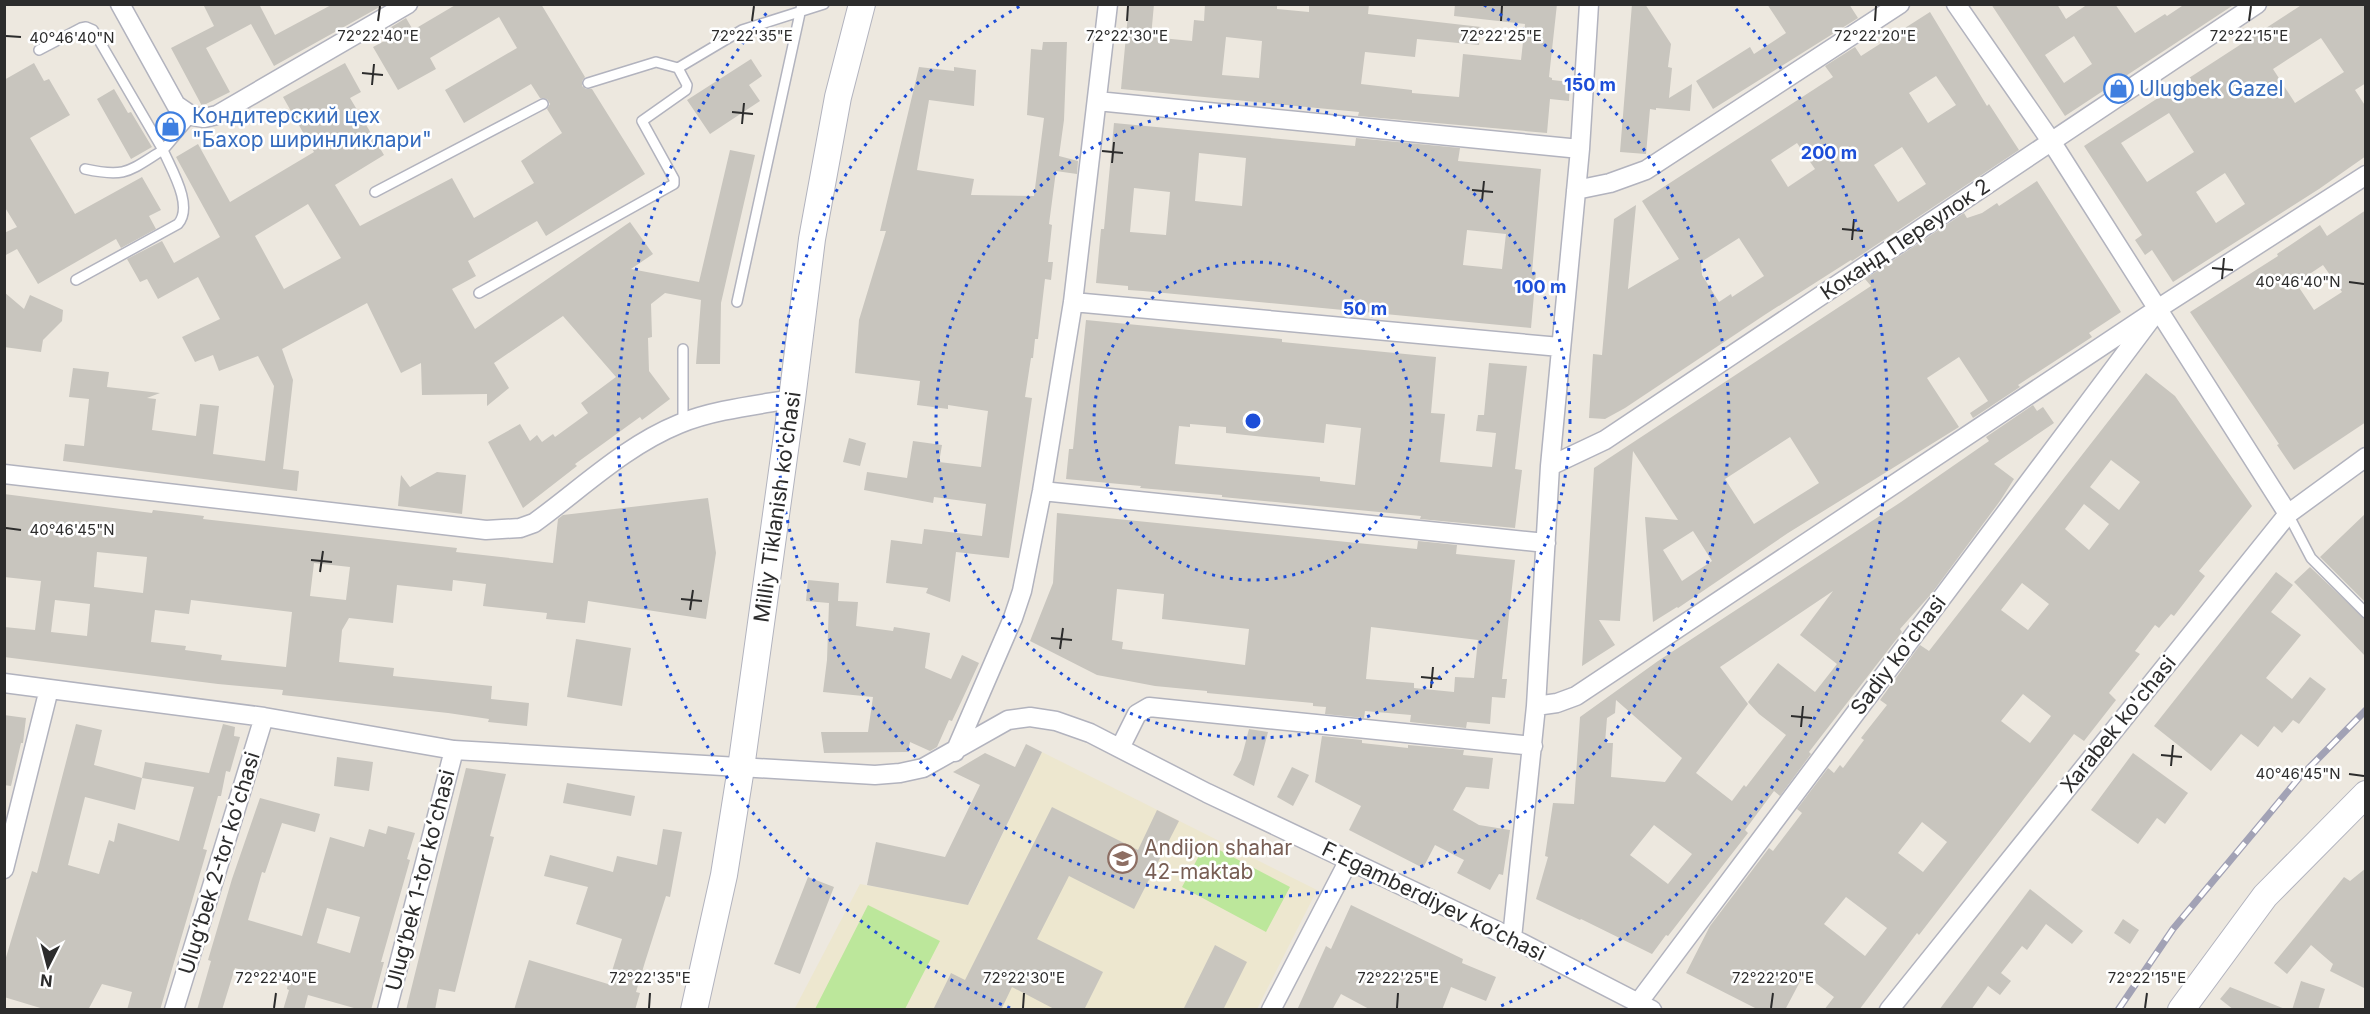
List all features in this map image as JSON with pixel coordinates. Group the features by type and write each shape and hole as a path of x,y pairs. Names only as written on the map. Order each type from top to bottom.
{"main road":[{"name":"Milliy Tiklanish ko'chasi","path":"697,1009 724,875 741,768 812,239 838,97 862,4"},
{"path":"2181,1010 2265,896 2366,794"}],"street":[{"path":"120,4 176,105 192,116 204,118 217,116 408,4"},
{"path":"955,752 1022,591 1042,491 1073,302 1108,4"},
{"path":"1512,938 1533,746 1550,466 1580,149 1589,4"},
{"path":"1576,190 1610,183 1646,170 1900,4"},
{"path":"1956,4 2051,141 2288,514"},
{"name":"Коканд Πереулок 2","path":"1550,466 1605,440 2257,4"},
{"path":"1097,101 1580,149"},
{"path":"1536,706 1557,703 1576,696 2159,308 2366,174"},
{"path":"1073,302 1560,347"},
{"name":"Sadiy ko'chasi","path":"1645,1006 2159,308"},
{"path":"4,474 486,530 520,528 539,519 625,454 683,422 743,407 792,399"},
{"name":"Xarabek ko'chasi","path":"1889,1010 2288,514 2366,457"},
{"path":"1042,491 1546,543"},
{"name":"F.Egamberdiyev kо‘chasi","path":"4,683 264,717 454,750 883,775 923,768 955,752 1008,720 1030,717 1056,721 1120,748 1207,793 1512,938 1645,1006"},
{"path":"4,869 49,688"},
{"path":"1120,748 1137,714 1149,707 1533,746"},
{"name":"Ulug‘bek 2-tor koʻchasi","path":"174,1010 264,717"},
{"name":"Ulug‘bek 1-tor koʻchasi","path":"387,1010 454,750"},
{"path":"1271,1010 1349,860"}],"lane":[{"path":"588,82 656,62 678,68 742,30 801,8 824,4"},
{"path":"737,302 801,8"},
{"path":"39,50 81,28 86,27 93,30 163,150 184,201 182,219 178,224 76,280"},
{"path":"479,293 674,184 674,179 642,121 686,90 687,85 678,68"},
{"path":"375,192 543,104"},
{"path":"85,169 108,174 121,173 163,150 192,116"},
{"path":"682,349 683,422"},
{"path":"2288,514 2311,558 2366,613"}],"shaded area":[{"name":"Andijon shahar 42-maktab","path":"1042,752 1317,890 1257,1009 794,1010 860,884 969,904"}],"green space":[{"path":"1206,843 1290,887 1266,932 1182,887"},
{"path":"868,905 940,941 905,1009 815,1009"}],"building":[{"path":"203,4 259,4 275,35 333,4 385,4 274,66 251,24 206,48 230,92 202,106 171,48 214,26"},
{"path":"457,4 541,4 585,77 582,86 592,89 645,174 546,236 537,221 468,261 476,276 452,289 475,329 630,222 653,254 631,269 699,282 730,150 755,155 721,303 720,364 696,364 701,300 665,293 651,304 652,337 648,338 649,371 670,399 642,420 640,417 575,464 577,466 523,508 488,442 520,424 530,441 537,435 542,442 553,434 555,437 588,413 581,403 616,377 563,316 494,363 509,388 487,406 487,394 422,395 421,363 401,373 367,303 282,349 293,380 283,469 299,471 297,491 63,461 65,444 84,446 89,399 69,397 73,368 109,372 107,387 160,393 147,398 156,399 152,430 196,436 200,404 219,406 213,454 265,461 274,386 258,356 219,371 213,355 195,362 182,337 220,319 198,277 158,299 147,279 140,282 127,259 162,241 174,263 220,237 176,157 198,144 230,202 314,152 283,97 345,63 361,92 350,98 384,155 335,185 360,226 452,178 474,218 534,183 521,161 562,133 547,109 550,104 547,99 540,98 531,84 464,123 445,90 517,48 499,17 430,58 436,69 398,90 373,47 392,37 388,29 406,18 413,30","holes":["308,204 341,258 284,289 255,236"]},
{"path":"1129,4 1154,4 1151,37 1192,41 1194,20 1204,21 1205,4 1277,4 1277,9 1309,12 1309,4 1369,4 1368,14 1481,27 1479,45 1417,39 1415,57 1365,52 1361,84 1412,90 1412,93 1459,97 1463,54 1521,60 1525,24 1454,16 1455,4 1557,4 1549,77 1552,80 1570,82 1569,101 1550,99 1547,133 1358,116 1359,112 1121,89","holes":["1226,37 1262,41 1259,78 1222,75"]},
{"path":"1632,4 1645,4 1671,44 1668,67 1672,68 1669,98 1692,84 1690,111 1650,109 1646,154 1620,152"},
{"path":"1767,4 1849,4 1858,18 1713,109 1696,81 1750,47 1754,54 1786,33"},
{"path":"1991,4 2057,4 2066,19 2088,4 2115,4 2135,33 2185,4 2235,4 2065,116","holes":["2074,36 2092,64 2064,83 2045,55"]},
{"path":"2303,4 2366,4 2366,83 2355,90 2366,107 2366,156 2319,189 2173,282 2152,250 2145,255 2135,240 2142,235 2084,146","holes":["2321,38 2344,72 2295,103 2273,69","2169,113 2194,152 2147,182 2121,143","2225,173 2245,204 2216,223 2196,192"]},
{"path":"1930,12 1987,106 1989,104 2019,150 1625,408 1605,419 1589,418 1593,354 1602,355 1614,219 1636,205 1628,289 1679,259 1642,201 1833,77 1825,66 1855,47 1861,56","holes":["1936,76 1956,105 1928,123 1909,93","1797,143 1815,169 1788,187 1771,160","1902,147 1926,184 1898,202 1874,165","1739,238 1764,276 1732,297 1731,294 1719,302 1702,275 1701,262"]},
{"path":"1043,42 1067,42 1064,120 1059,156 1078,161 1077,174 1056,171 1049,224 1052,225 1048,262 1053,262 1051,280 1045,279 1038,339 1035,339 1025,397 1032,398 1009,558 956,552 950,602 926,593 928,588 886,583 891,540 922,544 924,529 982,536 986,504 934,497 933,503 864,490 867,472 907,478 913,441 942,445 939,462 981,467 988,411 948,405 948,409 917,405 920,381 855,373 859,320 886,231 880,231 919,67 954,71 954,67 976,70 974,106 929,100 917,170 974,179 971,195 1034,196 1044,118 1027,115 1031,49 1042,50"},
{"path":"751,59 762,76 749,85 760,101 710,134 687,100"},
{"path":"34,63 44,81 49,79 70,115 30,138 75,214 142,177 161,210 149,216 156,229 121,248 116,239 38,284 17,249 4,256 4,233 17,227 4,206 4,80"},
{"path":"114,89 152,147 131,159 97,99"},
{"path":"1114,123 1355,146 1356,138 1460,148 1458,161 1541,169 1532,272 1536,272 1531,328 1128,290 1128,286 1096,283 1101,229 1104,229","holes":["1199,153 1246,158 1242,206 1195,201","1134,188 1170,192 1166,235 1130,232","1467,230 1506,234 1502,269 1463,265"]},
{"path":"2037,181 2121,312 2089,333 2092,337 2018,385 2020,387 1973,418 1970,413 1988,401 1959,357 1927,378 1959,427 1788,533 1678,608 1653,622 1645,517 1678,520 1633,451 1620,621 1599,620 1615,645 1582,666 1594,468 1871,286 1865,279 1964,213 1967,218 1982,213 1997,203 1999,206","holes":["1790,437 1819,483 1754,524 1725,479","1693,531 1712,561 1682,581 1663,550"]},
{"path":"2366,210 2366,422 2294,470 2190,312 2278,256 2277,254 2320,225 2327,236","holes":["2323,265 2342,292 2314,310 2296,283"]},
{"path":"4,292 24,309 30,295 63,310 62,321 43,340 41,352 4,347"},
{"path":"1086,320 1436,357 1431,413 1445,414 1440,462 1492,467 1496,433 1476,431 1478,415 1484,415 1489,363 1527,366 1515,469 1522,470 1515,528 1066,479 1069,449 1073,449","holes":["1190,424 1226,427 1226,433 1324,443 1326,424 1361,428 1355,485 1320,481 1320,477 1175,464 1179,426 1190,427"]},
{"path":"2146,373 2175,396 2252,506 2199,571 2205,576 2174,616 2171,614 2159,628 2155,625 2135,651 2140,654 2109,693 2116,700 2084,741 2074,734 1859,1010 1824,1010 1834,997 1804,974 1785,1010 1759,1010 1686,973 1710,926 1769,848 1773,851 1802,813 1797,809 1828,768 1834,773 1840,765 1843,768 1864,740 1861,738 1887,705 1880,700 1920,645 1929,651","holes":["2111,460 2140,482 2119,510 2090,487","2084,504 2109,524 2089,550 2065,529","2022,583 2049,604 2028,630 2001,610","2023,694 2051,716 2030,743 2001,721","1922,822 1947,842 1923,872 1898,853","1846,897 1887,928 1865,956 1824,924"]},
{"path":"2033,405 2037,411 2043,407 2054,423 1994,464 2014,479 2000,501 1932,593 1900,629 1902,632 1809,752 1811,754 1780,796 1774,791 1745,830 1748,833 1652,954 1536,899 1548,857 1545,856 1553,803 1574,804 1580,717 1658,661 1901,502 1989,441 1986,437","holes":["1833,591 1800,635 1837,664 1815,692 1778,663 1748,702 1759,714 1786,735 1746,787 1744,785 1732,801 1696,773 1748,704 1720,667","1616,700 1682,758 1665,782 1611,777 1613,743 1605,743 1607,718 1615,713","1654,825 1692,854 1668,884 1630,855"]},
{"path":"849,438 866,443 860,466 843,462"},
{"path":"437,472 466,475 462,514 398,506 401,475 410,487"},
{"path":"4,494 152,513 153,510 204,516 203,519 457,548 456,552 553,563 558,519 563,515 708,498 716,553 706,619 588,601 585,623 546,619 547,613 483,606 486,584 453,580 452,591 397,585 393,623 349,618 342,630 339,662 394,668 393,676 492,686 491,699 529,703 527,726 488,722 489,719 448,713 282,695 283,690 4,657 4,627 35,630 41,581 4,577","holes":["97,552 147,557 143,593 94,587","314,563 350,567 346,600 310,596","55,600 90,604 87,636 51,632","191,600 292,612 286,667 221,660 222,655 185,650 186,646 151,642 155,610 189,614"]},
{"path":"1057,513 1417,549 1418,541 1457,545 1456,554 1515,560 1502,679 1507,679 1505,698 1492,697 1490,724 1467,722 1466,728 1410,722 1411,715 1365,711 1364,718 1325,714 1326,707 1313,706 1313,703 1207,693 1207,691 1155,686 1097,675 1030,641 1053,583","holes":["1117,589 1164,594 1162,619 1249,629 1245,665 1122,649 1123,642 1112,640","1371,627 1478,640 1474,678 1455,677 1454,692 1414,688 1414,683 1366,679"]},
{"path":"2366,513 2366,603 2320,557"},
{"path":"2310,567 2366,620 2366,657 2294,582"},
{"path":"2276,572 2293,585 2271,612 2301,635 2266,678 2292,699 2310,677 2326,689 2299,724 2293,720 2282,733 2274,726 2258,747 2241,734 2211,771 2154,726"},
{"path":"808,580 839,583 838,601 858,602 856,626 893,631 894,627 930,633 925,668 951,679 962,655 979,663 937,747 930,751 910,742 908,752 824,753 821,732 868,732 873,697 823,692 827,660 829,603 806,601"},
{"path":"576,639 631,648 622,706 567,697"},
{"path":"4,715 26,718 23,743 21,743 11,786 4,785"},
{"path":"76,724 102,730 94,765 142,778 145,762 209,773 223,724 235,727 234,736 240,737 230,772 226,771 221,796 218,796 203,849 207,850 160,1010 127,1010 132,992 102,984 88,1010 47,1010 4,997 4,964 32,871 37,873","holes":["142,778 194,787 179,841 118,823 114,842 109,840 99,874 68,865 85,797 135,810"]},
{"path":"1249,729 1268,732 1254,786 1233,775 1241,760"},
{"path":"1322,736 1408,748 1408,745 1464,750 1463,755 1493,758 1489,789 1466,787 1453,810 1479,825 1510,830 1503,875 1499,874 1490,890 1457,873 1464,860 1435,845 1423,868 1349,830 1361,806 1315,782"},
{"path":"1026,744 1042,752 968,905 867,885 876,842 945,857 980,785 953,772 985,753 1015,767"},
{"path":"2133,753 2188,793 2165,824 2157,818 2138,844 2091,810"},
{"path":"337,757 373,762 369,791 334,786"},
{"path":"1292,767 1309,775 1293,806 1277,797"},
{"path":"466,768 506,774 490,836 494,837 455,992 439,989 435,1010 406,1010"},
{"path":"567,783 635,796 631,816 563,803"},
{"path":"260,798 320,814 315,832 282,823 265,873 262,872 248,920 302,936 330,837 364,847 369,829 386,834 388,826 415,833 407,859 410,860 381,962 384,962 371,1010 361,1010 308,995 304,1010 283,1010 289,990 287,989 288,983 235,968 222,1010 197,1010 211,961 208,960 232,879","holes":["327,908 360,917 350,953 317,943"]},
{"path":"1052,807 1138,850 1157,810 1179,821 1134,909 1069,876 1037,939 1103,972 1084,1010 1056,1010 1012,987 1001,1010 933,1010 951,973 965,980"},
{"path":"663,829 682,832 670,897 666,896 645,962 636,992 640,993 635,1010 514,1010 529,960 608,984 622,939 576,924 588,887 544,876 550,855 613,872 617,856 657,865"},
{"path":"2366,868 2366,989 2330,971 2333,964 2311,945 2287,974 2274,963 2344,877 2350,881"},
{"path":"808,877 834,887 800,974 774,964"},
{"path":"2030,889 2083,931 2072,944 2046,924 2027,950 2022,946 2001,973 2011,981 2000,995 1988,986 1971,1010 1939,1010"},
{"path":"1351,905 1463,959 1462,963 1496,977 1486,1001 1451,987 1442,1010 1371,1010 1341,994 1332,1010 1297,1010 1326,946 1331,949"},
{"path":"2123,919 2139,930 2130,944 2114,933"},
{"path":"1215,945 1247,962 1223,1010 1183,1010"},
{"path":"2301,981 2325,989 2318,1010 2292,1010"},
{"path":"2230,987 2285,1010 2234,1010 2220,999"}],"railway":[{"path":"2118,1010 2173,929 2299,778 2366,710"}],"place":[{"name":"Ulugbek Gazel","path":"2118,88"},
{"name":"Кондитерский цех \"Бахор ширинликлари\"","path":"171,127"},
{"name":"Andijon shahar 42-maktab","path":"1123,859"}]}
